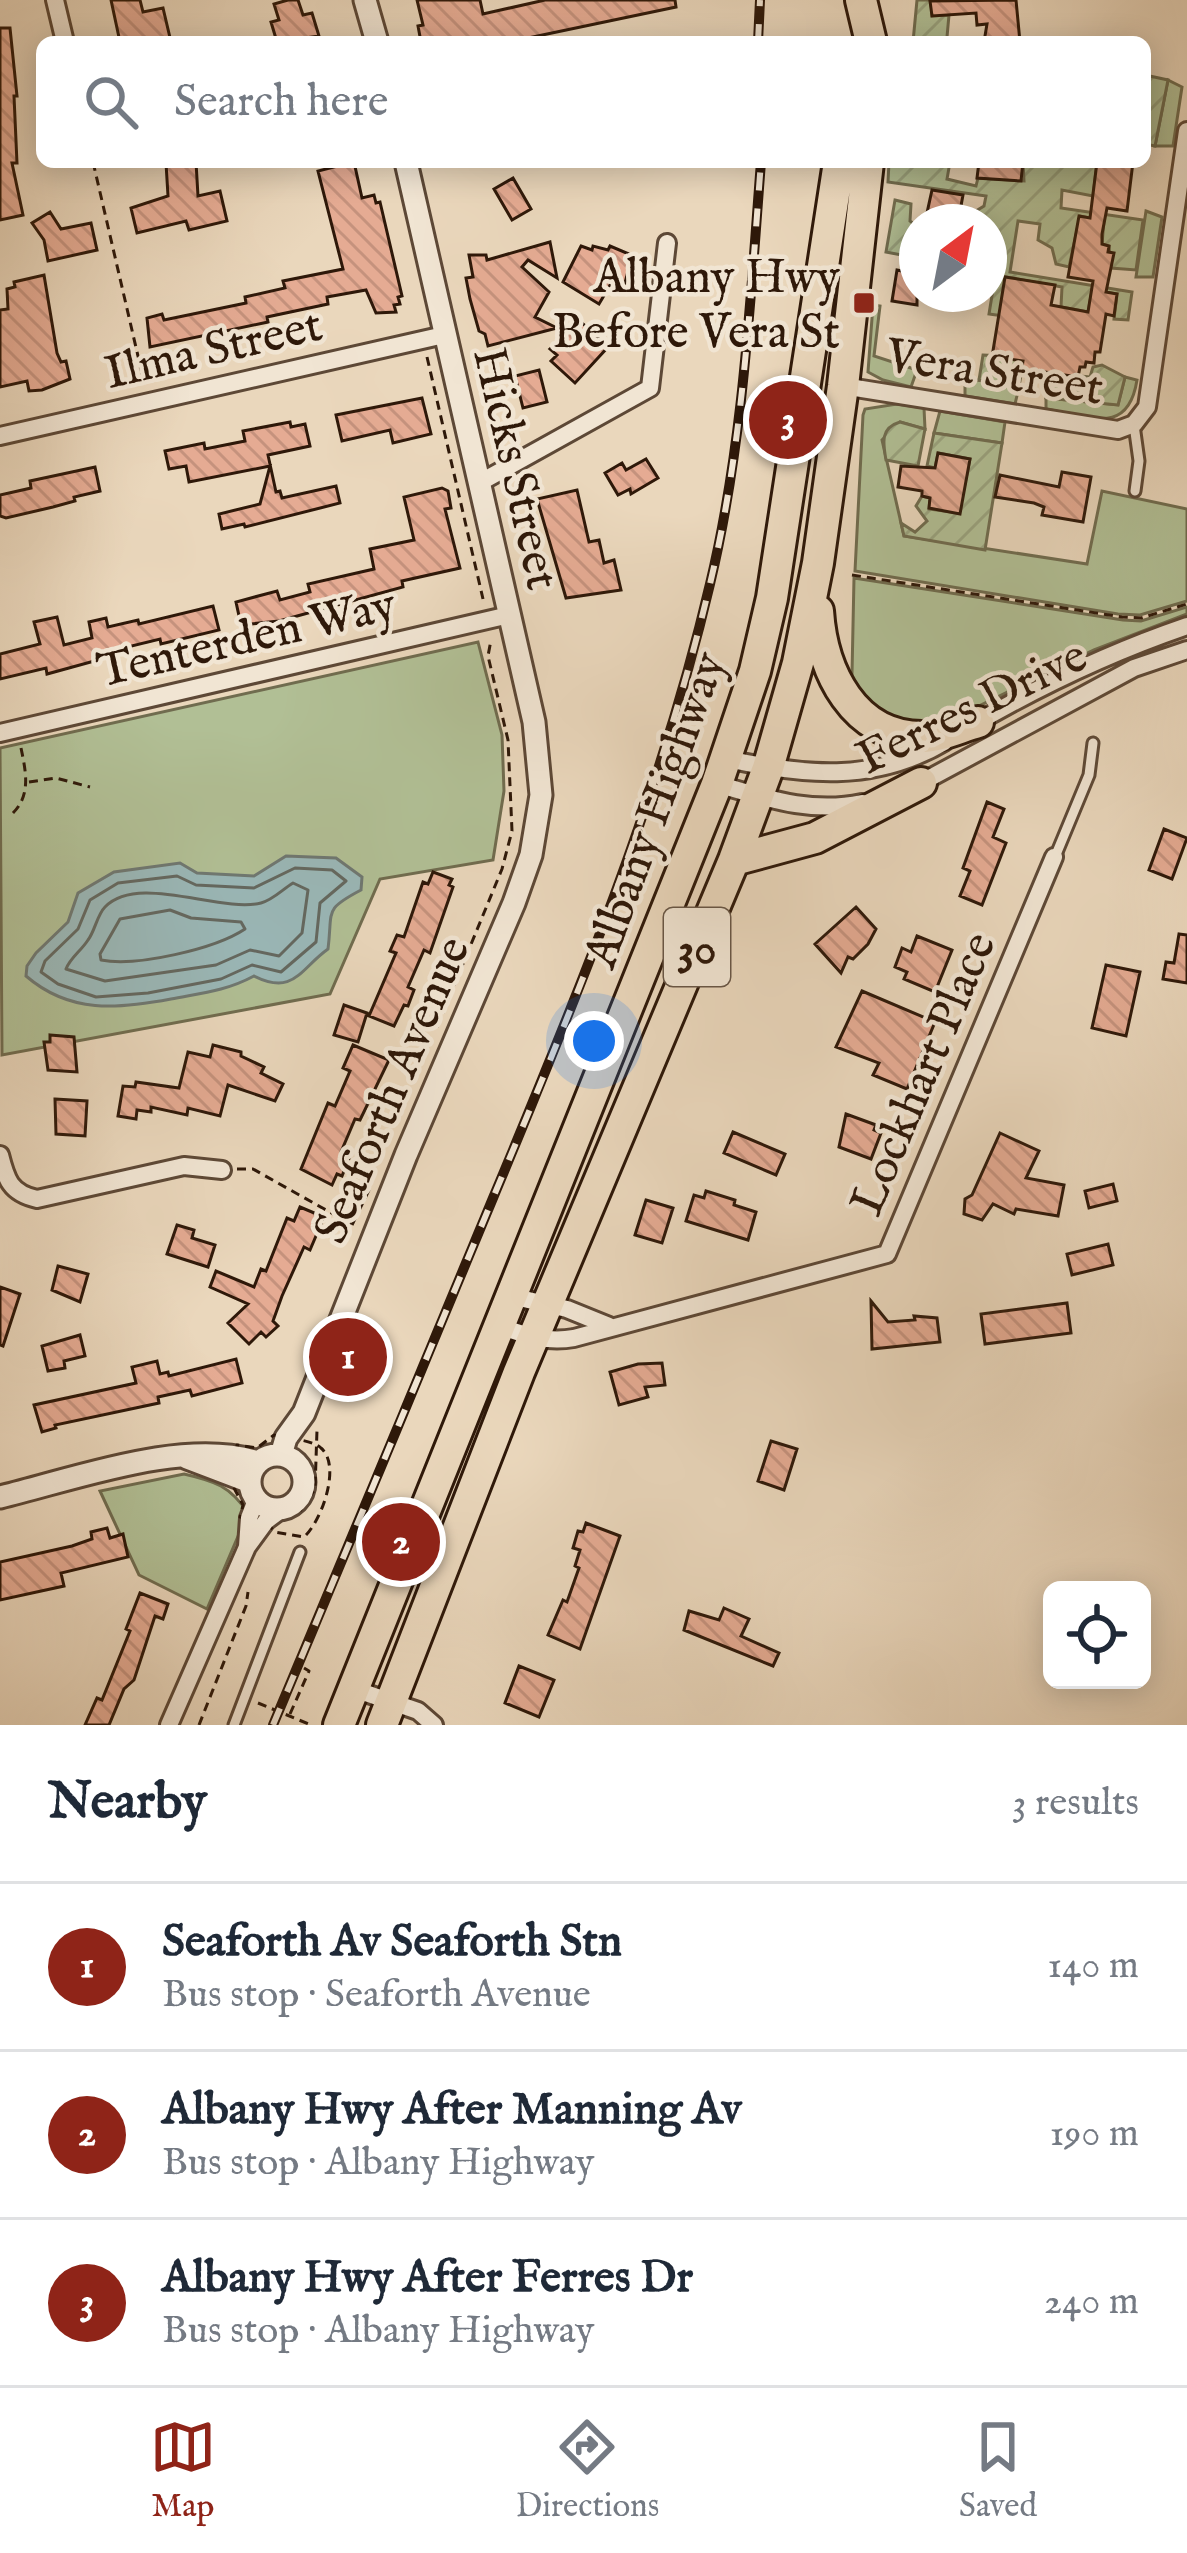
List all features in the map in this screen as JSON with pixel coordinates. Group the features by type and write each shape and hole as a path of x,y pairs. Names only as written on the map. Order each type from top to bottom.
{"highway":[{"path":"849,36 858,0"},
{"path":"858,0 869,36"},
{"name":"Albany Highway","path":"346,1709 722,771 755,671 772,598 838,168"},
{"name":"Albany Highway","path":"383,1717 764,782 799,663 815,581 844,386 867,168"},
{"path":"815,581 820,640 833,675 864,721 890,734 927,737 978,722"},
{"path":"734,860 815,838 921,783"}],"street":[{"path":"55,0 63,36"},
{"path":"365,0 374,36"},
{"path":"1134,424 1147,407 1187,131"},
{"name":"Hicks Street","path":"407,168 534,722 541,795"},
{"path":"479,484 650,388 667,243"},
{"name":"Ilma Street","path":"0,436 444,335"},
{"name":"Vera Street","path":"844,386 1118,430 1134,424"},
{"name":"Tenterden Way","path":"9,731 509,615"},
{"name":"Ferres Drive","path":"722,771 764,782 797,774 866,771 926,753 1036,687 1187,626"},
{"name":"Ferres Drive","path":"722,771 832,809 921,783 1134,668 1187,650"},
{"name":"Seaforth Avenue","path":"290,1445 514,903 531,855 541,795"},
{"name":"Lockhart Place","path":"499,1326 555,1341 887,1254 1054,857"},
{"path":"0,1155 6,1182 37,1199 184,1166 221,1170"},
{"path":"511,1296 567,1309 609,1326"},
{"path":"290,1445 303,1471 301,1495 248,1489 290,1445"},
{"path":"0,1496 153,1460 217,1452 248,1489 247,1547 169,1725"},
{"path":"346,1709 383,1717 418,1711 434,1725"},
{"path":"346,1709 383,1717"}],"lane":[{"path":"1134,424 1139,461 1135,491"},
{"path":"1054,857 1089,775 1094,743"},
{"path":"234,1725 299,1552"}],"path":[{"path":"94,168 149,401"},
{"path":"427,356 484,604"},
{"path":"852,575 1122,617 1142,618 1187,604"},
{"path":"431,1042 502,869 512,831 511,765 488,656 491,638"},
{"path":"9,731 28,782 13,813"},
{"path":"28,782 56,778 90,787"},
{"path":"221,1170 253,1169 373,1237"},
{"path":"352,1225 378,1169"},
{"path":"274,1436 290,1445 322,1448 330,1464 315,1526 304,1537 275,1532 248,1489 237,1445 257,1448 274,1436"},
{"path":"290,1716 309,1671 304,1669"},
{"path":"245,1697 310,1725"}],"green space":[{"path":"917,0 935,0 931,1 932,16 949,15 947,36 914,36"},
{"path":"1151,76 1168,80 1155,146 1151,145"},
{"path":"1168,80 1182,87 1173,146 1155,146"},
{"path":"889,168 949,168 947,179 976,186 978,178 1024,181 1023,168 1096,168 1093,196 1062,190 1061,208 1143,220 1136,270 1111,268 1109,246 1102,244 1104,221 1080,216 1069,267 1056,264 1052,248 1038,240 1040,224 1018,221 1010,272 1132,292 1128,320 1114,319 1117,294 1092,290 1088,312 1061,307 1062,287 1007,277 1007,204 984,204 986,196 888,182"},
{"path":"895,200 911,204 899,204 899,255 886,252"},
{"path":"1146,211 1162,217 1153,277 1136,277"},
{"path":"873,305 880,306 874,356 917,370 911,387 868,372"},
{"path":"983,355 1024,357 1019,387 979,380"},
{"path":"1102,365 1125,377 1118,405 1046,398 1050,368 1059,374 1090,377 1093,367"},
{"path":"1125,377 1137,380 1125,410 1116,416 1091,418 1046,409 1046,398 1118,405"},
{"path":"965,378 1019,387 1015,404 965,396"},
{"path":"897,404 924,408 925,429 900,422 882,440 904,536 1087,564 1102,491 1187,509 1187,601 1140,615 1118,614 855,571 863,415 865,409"},
{"path":"940,411 1005,422 1002,443 934,433"},
{"path":"900,422 925,429 918,466 886,460 886,432"},
{"path":"934,433 1002,443 985,550 904,536 901,523 915,532 927,521 916,506 922,496 930,498 929,509 959,513 970,459 938,453 935,468 927,466"},
{"path":"854,578 1123,620 1141,621 1187,607 1187,614 1094,650 948,721 892,727 847,681 852,674"},
{"path":"478,642 502,735 504,791 493,860 380,879 330,994 2,1055 0,748"},
{"path":"184,1474 221,1486 248,1513 207,1609 139,1575 100,1491"}],"water":[{"path":"286,856 336,858 362,877 361,890 332,912 328,949 288,982 254,976 214,991 95,1006 60,997 26,976 36,953 68,922 78,893 114,872 180,863 197,873 254,876"}],"building":[{"path":"111,0 140,0 143,12 163,8 170,36 119,36"},
{"path":"298,0 303,15 312,13 319,36 275,36 271,22 279,20 274,4"},
{"path":"417,0 480,0 483,14 545,0 675,0 676,7 538,36 420,36 418,26 423,25"},
{"path":"1016,0 1019,36 985,36 987,24 977,25 976,13 932,16 930,1"},
{"path":"0,28 10,28 17,96 17,163 12,163 23,215 0,220"},
{"path":"166,168 196,168 198,196 220,191 227,221 189,230 186,221 137,233 131,208 168,196"},
{"path":"355,168 362,198 374,195 376,203 380,202 402,296 398,297 400,304 394,305 396,312 376,313 366,290 327,297 328,304 267,317 268,322 150,347 147,318 162,314 164,320 246,303 245,297 285,288 283,281 343,269 318,171"},
{"path":"978,168 1022,168 1021,181 977,178"},
{"path":"1096,168 1132,168 1127,211 1107,208 1102,234 1102,244 1114,253 1106,292 1117,294 1114,316 1106,314 1100,352 1095,352 1094,363 1080,367 1078,377 1038,371 1037,376 1021,374 1023,361 992,357 999,312 1007,312 1007,277 1055,285 1051,305 1088,312 1093,281 1068,277 1079,216 1090,218"},
{"path":"513,178 531,209 512,220 494,189"},
{"path":"932,190 963,195 961,204 929,204"},
{"path":"50,212 61,229 91,223 97,250 48,261 44,240 32,223"},
{"path":"550,242 557,278 528,260 522,267 549,292 535,317 557,328 488,346 470,299 469,255 486,255 487,260"},
{"path":"581,246 608,250 610,246 631,259 624,287 612,282 599,304 563,282"},
{"path":"897,270 899,302 892,301"},
{"path":"44,275 57,353 61,362 66,361 70,379 42,390 29,391 27,381 0,387 0,310 8,309 7,289 15,287 14,282"},
{"path":"580,321 608,347 575,383 551,361 557,355 550,349"},
{"path":"539,370 547,402 523,408 515,376"},
{"path":"422,398 431,434 393,443 390,430 342,441 336,415"},
{"path":"290,422 291,427 305,424 310,446 268,455 276,492 282,498 336,486 340,503 222,529 219,514 260,504 270,466 189,482 186,466 169,469 165,451 245,441 243,431"},
{"path":"938,453 970,459 960,514 929,508 930,498 922,496 922,491 898,487 901,466 935,468"},
{"path":"646,459 658,478 631,494 630,489 618,495 605,473 622,463 626,470"},
{"path":"95,467 100,491 53,507 0,516 0,495 31,488 30,481"},
{"path":"1062,472 1091,477 1083,522 1042,515 1044,507 1034,503 995,497 1000,475 1059,487"},
{"path":"442,488 448,491 451,508 445,509 460,568 402,581 403,587 279,621 241,625 236,602 277,591 280,600 310,592 308,584 374,569 370,549 414,540 404,497"},
{"path":"577,490 589,542 599,540 604,563 614,560 621,590 566,598 537,499"},
{"path":"213,606 219,630 119,649 120,654 47,674 46,668 0,679 0,654 40,644 34,622 57,617 64,645 92,638 89,622 106,618 108,627 138,620 139,624"},
{"path":"987,802 1004,809 993,837 1006,843 982,905 960,896 970,871 963,868"},
{"path":"1164,829 1187,838 1172,879 1149,870"},
{"path":"433,872 452,879 449,885 453,887 430,953 424,950 408,987 414,990 408,1006 404,1005 394,1026 369,1016 396,953 390,951 397,935 404,937 423,882 428,884"},
{"path":"856,907 876,929 853,959 848,957 841,973 815,944"},
{"path":"1179,934 1187,935 1187,983 1163,979 1166,962 1174,963"},
{"path":"917,936 952,950 935,992 904,979 907,972 895,967 902,948 911,952"},
{"path":"1106,965 1140,972 1126,1036 1092,1028"},
{"path":"862,991 935,1022 907,1089 873,1075 879,1063 836,1047"},
{"path":"344,1005 367,1013 358,1042 334,1035"},
{"path":"50,1035 74,1037 77,1072 48,1070 44,1042 50,1042"},
{"path":"213,1045 241,1052 264,1067 261,1073 283,1084 275,1101 228,1085 220,1116 188,1108 187,1115 151,1107 151,1112 137,1110 136,1119 118,1116 123,1086 135,1087 136,1082 179,1088 188,1052 210,1057"},
{"path":"353,1045 389,1060 360,1120 355,1119 341,1152 350,1156 342,1176 337,1174 332,1185 301,1169 328,1103 335,1106 350,1071 343,1068"},
{"path":"55,1099 87,1101 85,1136 56,1134"},
{"path":"846,1114 876,1125 874,1130 881,1133 871,1159 839,1147"},
{"path":"733,1132 785,1154 776,1175 724,1153"},
{"path":"1000,1133 1039,1151 1026,1178 1064,1185 1058,1216 1016,1209 1014,1214 993,1204 982,1220 964,1214 965,1199 972,1195"},
{"path":"1113,1184 1117,1201 1089,1208 1085,1191"},
{"path":"706,1191 756,1212 748,1240 686,1221 694,1195 704,1198"},
{"path":"646,1200 673,1208 662,1243 635,1235"},
{"path":"300,1207 324,1217 282,1296 273,1321 278,1326 266,1337 261,1332 249,1344 228,1323 248,1304 210,1287 216,1271 254,1287 261,1269 266,1271 287,1218 294,1221"},
{"path":"177,1225 194,1230 192,1238 215,1245 208,1267 167,1254"},
{"path":"1108,1244 1113,1265 1072,1275 1067,1254"},
{"path":"58,1266 88,1274 80,1302 52,1290"},
{"path":"0,1287 20,1294 3,1346 0,1345"},
{"path":"871,1301 888,1322 915,1320 914,1316 937,1318 940,1342 872,1349"},
{"path":"1067,1303 1071,1333 985,1344 981,1314"},
{"path":"80,1335 85,1356 64,1361 65,1368 48,1371 42,1346"},
{"path":"236,1359 242,1383 192,1396 190,1390 158,1397 159,1403 55,1425 42,1432 34,1405 136,1383 132,1367 157,1361 160,1374 168,1372 169,1376"},
{"path":"662,1363 665,1385 645,1387 648,1397 619,1405 610,1372"},
{"path":"771,1441 797,1449 784,1490 758,1481"},
{"path":"586,1523 620,1536 580,1649 548,1635 579,1568 575,1566 580,1550 573,1548"},
{"path":"107,1528 110,1538 123,1534 128,1557 61,1573 64,1586 0,1600 0,1562 72,1546 92,1539 91,1532"},
{"path":"140,1593 168,1604 163,1619 155,1616 134,1680 124,1689 109,1725 85,1725 97,1698 102,1700"},
{"path":"724,1608 749,1619 741,1636 779,1653 773,1666 684,1630 689,1611 719,1620"},
{"path":"519,1666 554,1680 539,1717 505,1703"}],"railway":[{"path":"758,36 760,0"},
{"path":"273,1725 555,1047 667,742 710,584 730,480 744,374 761,168"}],"place":[{"name":"Albany Hwy Before Vera St","path":"864,303"},
{"name":"Albany Hwy After Ferres Dr","path":"788,420"},
{"name":"Seaforth Av Seaforth Stn","path":"348,1357"},
{"name":"Albany Hwy After Manning Av","path":"401,1542"}]}
